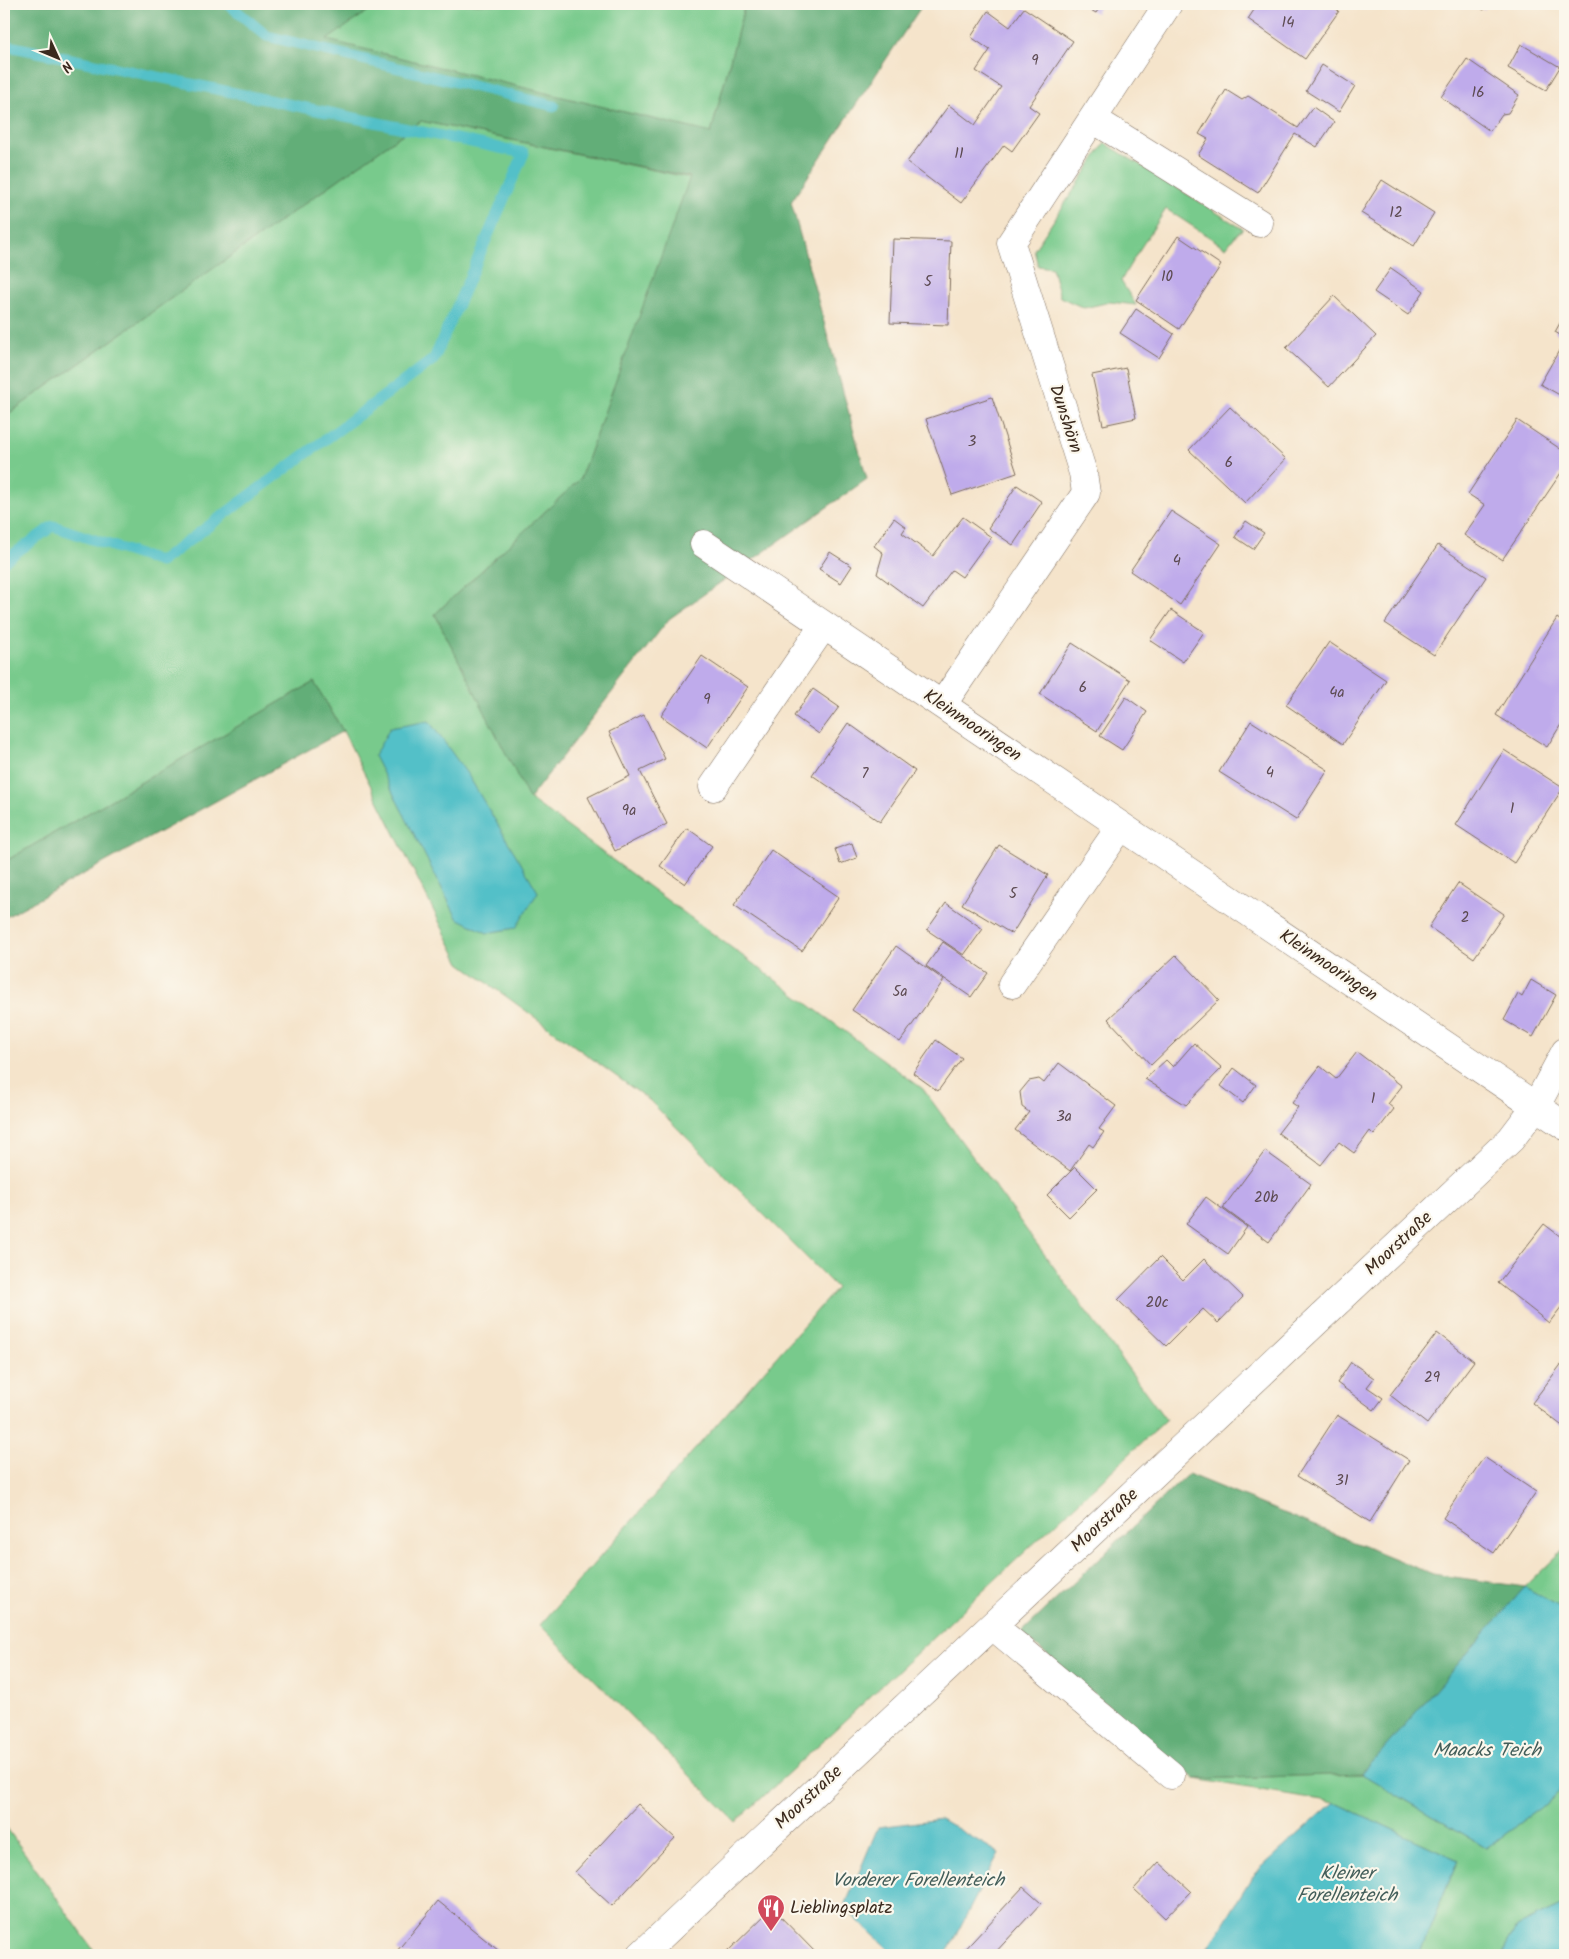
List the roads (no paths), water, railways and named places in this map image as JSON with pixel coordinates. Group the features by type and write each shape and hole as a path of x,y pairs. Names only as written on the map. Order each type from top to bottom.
{"street":[{"name":"Dunshörn","path":"942,705 1086,493 1083,473 1011,243 1168,4"},
{"path":"1092,119 1259,224"},
{"name":"Kleinmooringen","path":"704,544 1536,1106"},
{"path":"713,787 824,625"},
{"path":"1012,984 1120,826"},
{"name":"Moorstraße","path":"642,1955 1511,1139 1536,1106 1565,1052"},
{"path":"1536,1106 1565,1126"},
{"path":"994,1626 1172,1774"}],"water":[{"path":"429,721 468,775 538,892 516,928 487,933 457,918 374,756 390,728"},
{"name":"Maacks Teich","path":"1525,1587 1565,1610 1565,1785 1540,1809 1486,1848 1362,1774"},
{"name":"Kleiner Forellenteich","path":"1334,1802 1458,1860 1419,1955 1204,1955 1253,1875"},
{"name":"Vorderer Forellenteich","path":"941,1819 999,1853 946,1954 895,1955 844,1908 878,1827"},
{"path":"1565,1904 1565,1955 1502,1955 1516,1927"}],"waterway":[{"path":"228,4 267,36 554,106"},
{"path":"4,45 524,153 434,359 160,562 53,526 4,561"}],"place":[{"name":"Lieblingsplatz","path":"771,1932"}]}
